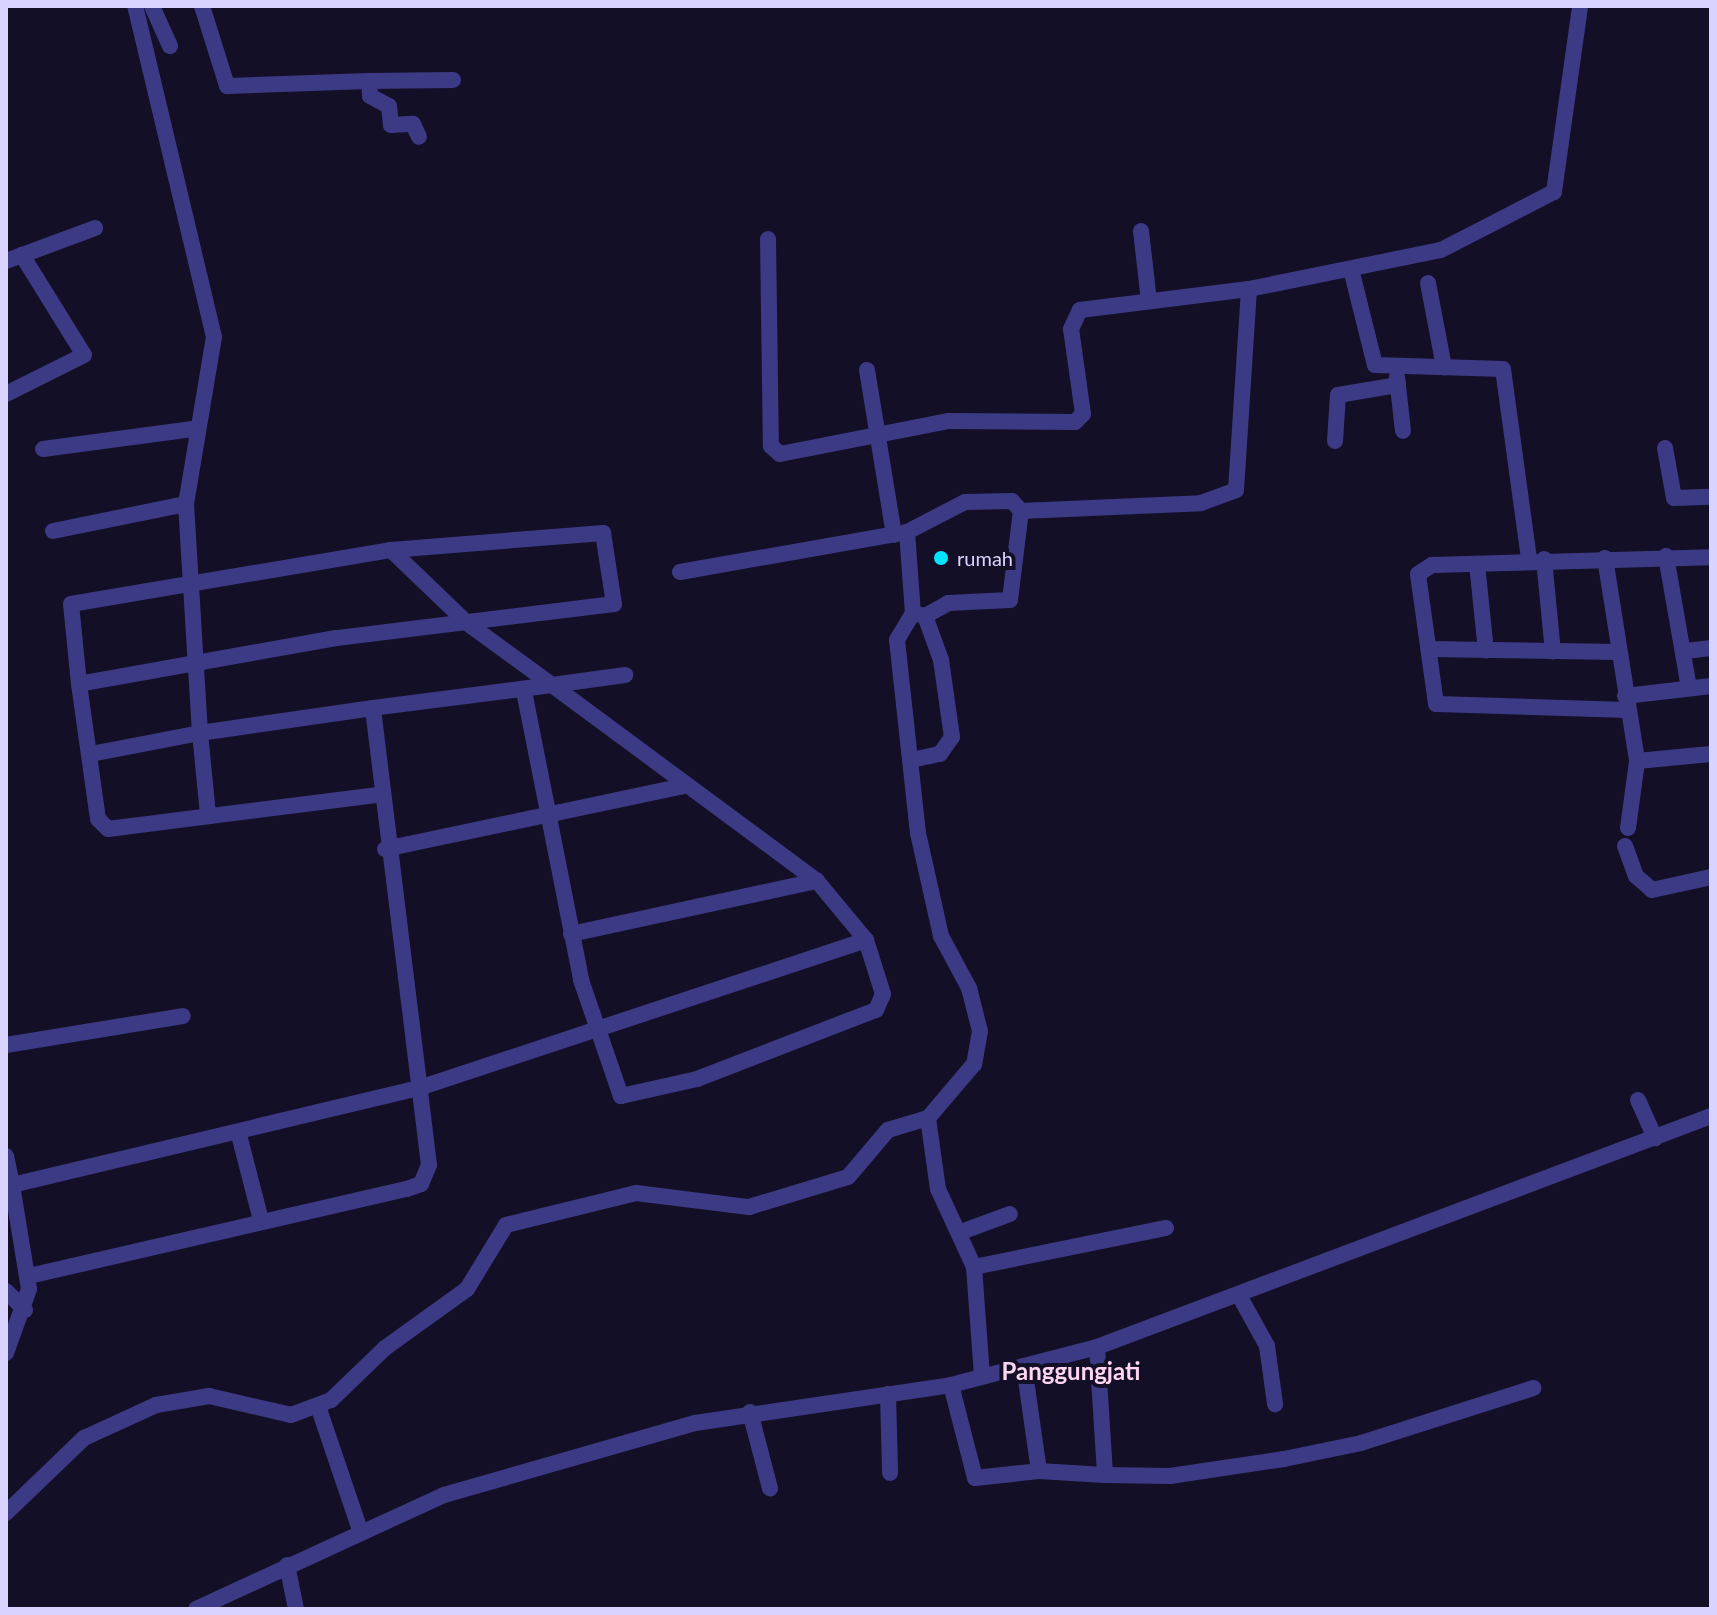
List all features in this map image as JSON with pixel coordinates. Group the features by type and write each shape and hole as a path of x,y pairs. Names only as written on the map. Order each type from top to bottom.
{"street":[{"path":"135,6 211,307 214,337 193,429 186,504 193,661 208,815"},
{"path":"152,6 170,46"},
{"path":"202,6 227,86 453,80"},
{"path":"768,239 775,345 771,446 792,455 948,421 1075,422 1083,414 1073,318 1085,307 1249,289 1441,250 1554,192 1580,6"},
{"path":"369,81 370,96 389,106 391,125 413,124 419,137"},
{"path":"6,394 84,355 14,258 95,228"},
{"path":"1141,231 1149,301"},
{"path":"1351,269 1370,359 1397,377 1403,431"},
{"path":"1428,283 1444,367"},
{"path":"1021,511 1201,503 1236,490 1249,289"},
{"path":"1335,441 1338,395 1444,367 1503,369 1553,652"},
{"path":"867,370 875,438 919,615 946,679 952,737 940,754 911,760"},
{"path":"43,449 193,429"},
{"path":"1665,448 1674,498 1711,497"},
{"path":"6,1513 84,1438 156,1405 209,1396 276,1414 318,1406 467,1289 506,1225 636,1193 749,1207 848,1177 888,1130 928,1118 974,1064 980,1031 933,904 897,640 919,615 948,603 1010,600 1021,511 1012,501 965,502 900,534 680,572"},
{"path":"53,531 186,504"},
{"path":"79,684 193,661 614,604 603,533 391,550 190,581 67,607 79,684 91,754 98,819 108,829 378,795"},
{"path":"391,550 467,623 817,881 866,940 883,994 876,1010 697,1079 621,1096 596,1031 571,934 524,691"},
{"path":"1666,556 1686,651 1689,688"},
{"path":"1711,557 1432,565 1418,574 1433,698 1441,708 1626,703 1711,686"},
{"path":"1605,558 1637,761 1628,828"},
{"path":"1477,564 1486,651"},
{"path":"1686,651 1711,648"},
{"path":"1429,649 1618,652"},
{"path":"91,754 200,733 625,675"},
{"path":"29,1276 421,1184 429,1165 416,1089 378,795 373,708"},
{"path":"1637,761 1711,754"},
{"path":"385,849 685,786"},
{"path":"1625,846 1636,876 1652,890 1711,877"},
{"path":"571,934 817,881"},
{"path":"12,1185 239,1135 416,1089 866,940"},
{"path":"6,1045 183,1016"},
{"path":"1638,1100 1655,1138"},
{"path":"196,1609 360,1530 523,1469 750,1412 951,1385 1097,1347 1240,1297 1383,1233 1711,1116"},
{"path":"928,1118 938,1189 961,1232 974,1267 982,1376"},
{"path":"239,1135 261,1220"},
{"path":"6,1156 29,1276 25,1310 6,1353"},
{"path":"961,1232 1010,1214"},
{"path":"974,1267 1166,1228"},
{"path":"6,1291 25,1310"},
{"path":"1240,1297 1267,1346 1275,1404"},
{"path":"1097,1347 1105,1475"},
{"path":"1024,1366 1039,1471"},
{"path":"951,1385 975,1478 1039,1471 1170,1476 1284,1459 1533,1388"},
{"path":"888,1394 890,1473"},
{"path":"318,1406 360,1530"},
{"path":"750,1412 770,1488"},
{"path":"287,1565 296,1609"}],"place":[{"name":"rumah","path":"941,558"}],"district":[{"name":"Panggungjati","path":"1071,1371"}]}
